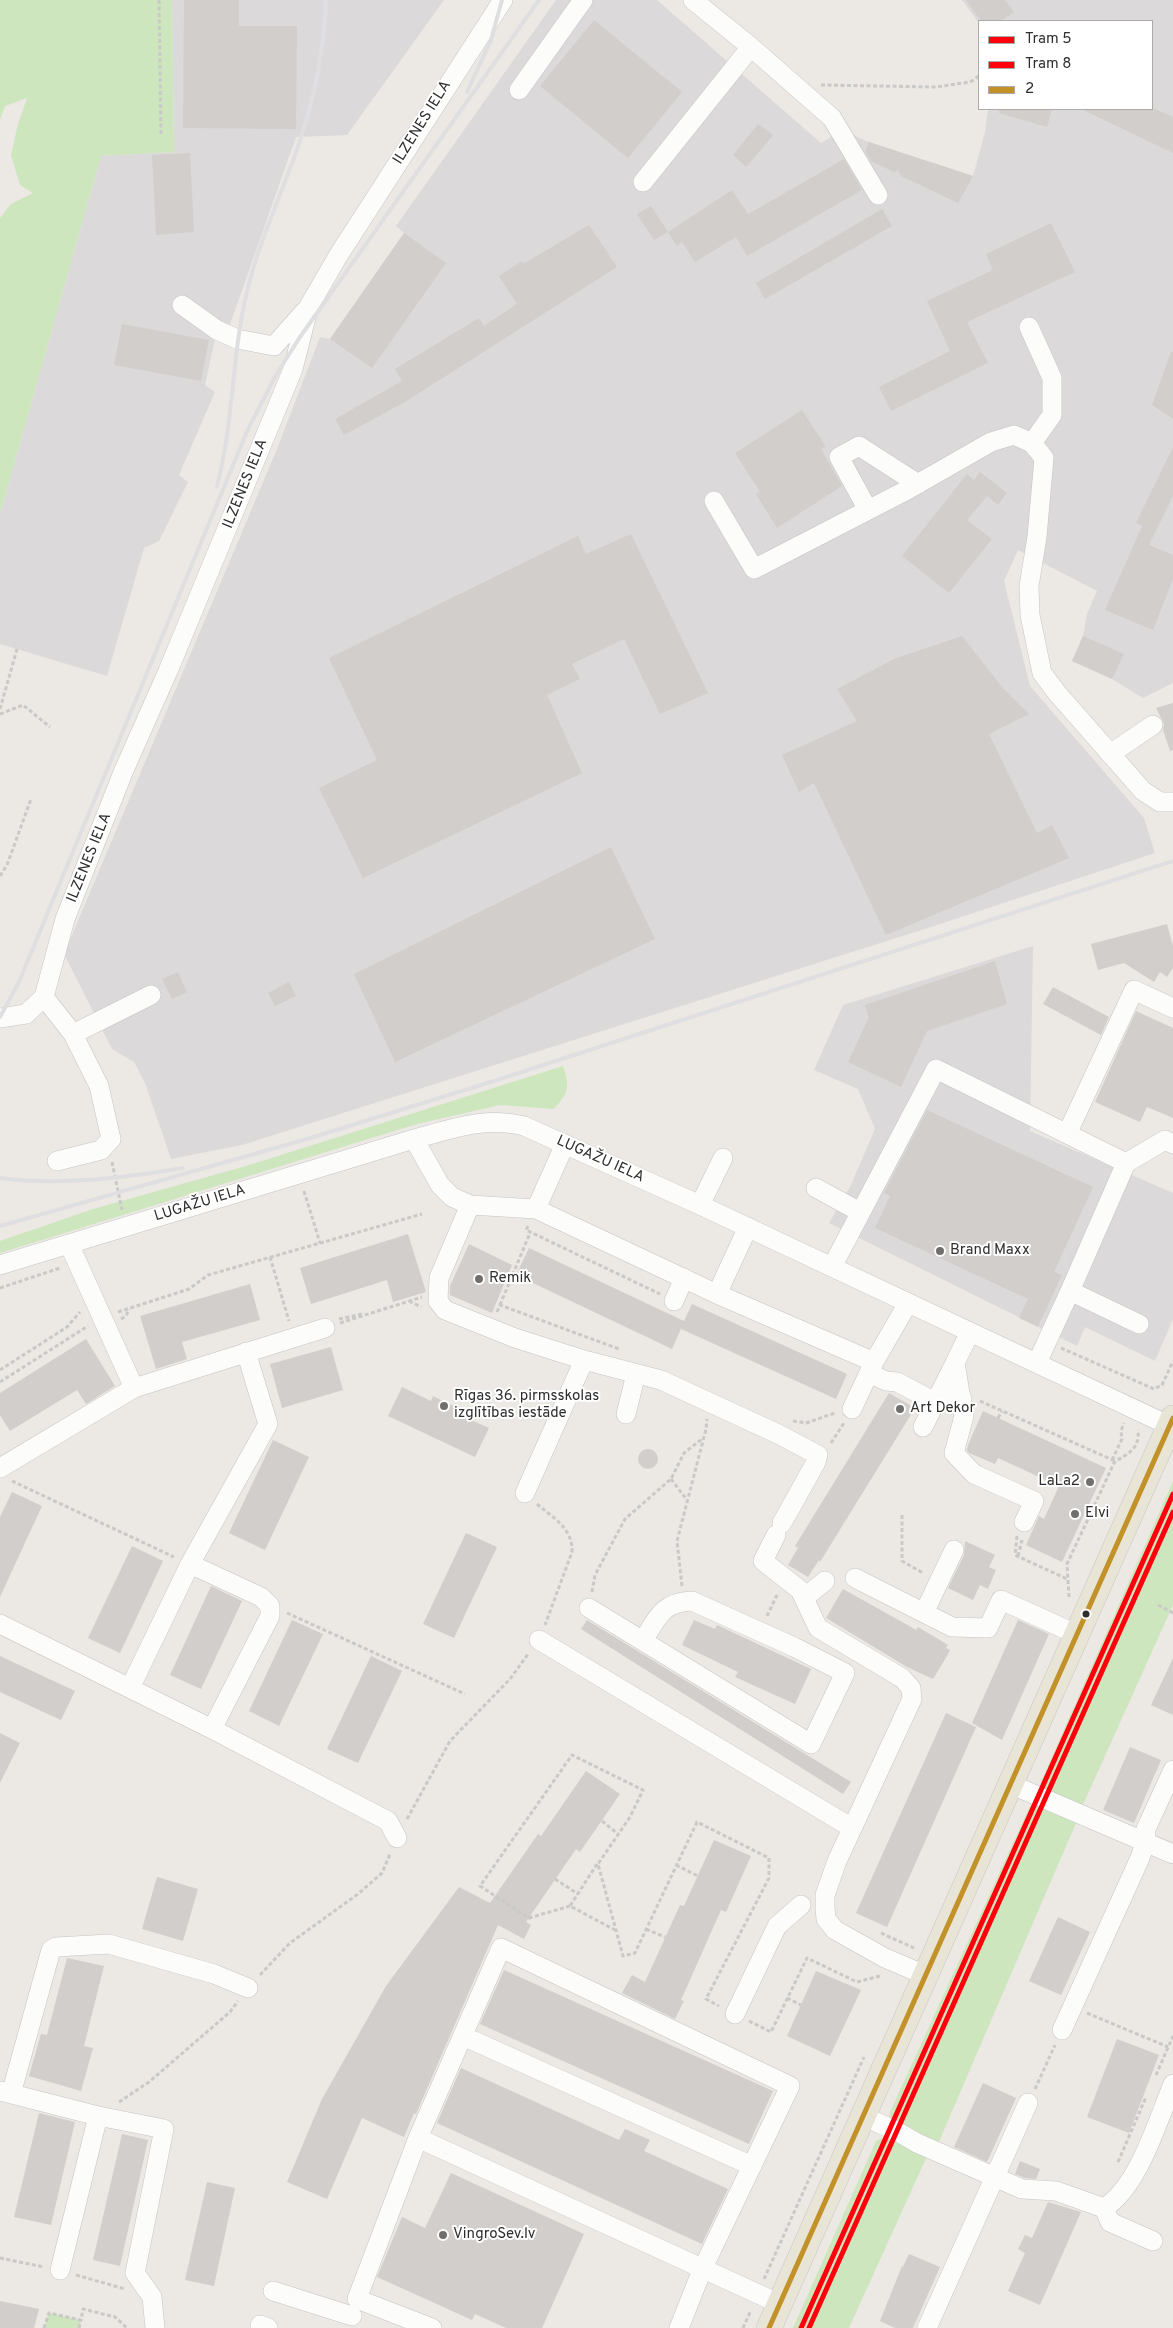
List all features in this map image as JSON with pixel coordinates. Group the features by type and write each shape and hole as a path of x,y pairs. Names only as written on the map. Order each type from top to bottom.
{"main road":[{"path":"769,2328 1171,1422"}],"street":[{"name":"ILZENES IELA","path":"44,997 65,919 124,770 168,671 293,369 309,306 359,223 503,0"},
{"path":"519,90 583,0"},
{"path":"693,0 751,47 832,118 878,195"},
{"path":"643,182 751,47"},
{"path":"182,305 217,330 237,339 274,346 309,306"},
{"path":"1030,327 1052,378 1052,415 1032,443"},
{"path":"714,500 754,569 918,484 991,442 1014,435 1032,443 1044,458 1037,537 1030,586 1030,615 1042,673 1143,791 1160,802 1173,802"},
{"path":"868,510 839,457 859,446 918,484"},
{"path":"1110,754 1153,725"},
{"path":"1067,1134 1134,990 1173,1008"},
{"path":"74,1034 151,995"},
{"path":"0,1018 26,1014 44,997 74,1034 99,1086 111,1139 102,1150 57,1161"},
{"path":"832,1267 936,1069 1126,1163"},
{"name":"LUGAŽU IELA","path":"0,1265 414,1139 475,1122 508,1122 524,1126 700,1205 1037,1363 1171,1422"},
{"path":"414,1139 440,1185 452,1197 470,1205 536,1209 872,1368 886,1381 897,1382 937,1403 962,1399"},
{"path":"1037,1363 1126,1163 1165,1140 1173,1144"},
{"path":"536,1209 565,1144"},
{"path":"700,1205 723,1158"},
{"path":"816,1188 860,1212"},
{"path":"470,1205 439,1278 438,1301 445,1310 515,1338 584,1360 661,1380 778,1434 818,1455 763,1561 800,1590 818,1628 902,1678 911,1688 912,1699 837,1861 825,1894 826,1918 835,1930 893,1962 925,1975"},
{"path":"717,1294 748,1228"},
{"path":"69,1244 134,1388"},
{"path":"674,1301 684,1278"},
{"path":"1070,1292 1139,1324"},
{"path":"848,1417 872,1368 908,1303"},
{"path":"4,1474 134,1388 324,1328"},
{"path":"922,1427 937,1403 970,1332"},
{"path":"130,1688 190,1564 268,1424 246,1352"},
{"path":"525,1494 584,1360"},
{"path":"955,1363 964,1416 954,1453 974,1474 1034,1501 1024,1522"},
{"path":"626,1414 636,1374"},
{"path":"924,1613 954,1550"},
{"path":"190,1564 261,1596 270,1606 270,1616 212,1729"},
{"path":"855,1578 952,1627 988,1628 1000,1600 1076,1634"},
{"path":"804,1598 824,1581"},
{"path":"589,1608 811,1744 845,1673 794,1647 692,1601 678,1602 667,1607 658,1615 643,1641"},
{"path":"0,1624 212,1729 388,1820 397,1838"},
{"path":"794,1647 818,1628"},
{"path":"539,1640 852,1828"},
{"path":"1062,2030 1146,1843 1146,1829 1173,1770"},
{"path":"1010,1784 1173,1854"},
{"path":"735,2014 777,1926 801,1905"},
{"path":"155,2328 152,2297 135,2273 164,2130 98,2116 6,2092 52,1950 56,1947 109,1944 214,1974 248,1988"},
{"path":"352,2314 418,2138 502,1948 790,2086 702,2270 680,2328"},
{"path":"463,2036 752,2166"},
{"path":"1104,2208 1115,2201 1138,2166 1173,2084"},
{"path":"927,2328 1028,2103"},
{"path":"60,2270 98,2116"},
{"path":"863,2116 994,2178 1022,2189 1056,2191 1104,2208 1110,2222 1153,2241"},
{"path":"418,2138 702,2270 780,2304"},
{"path":"273,2291 352,2314 432,2328"}],"path":[{"path":"160,0 162,134"},
{"path":"793,84 936,87 970,82 978,77"},
{"path":"0,709 17,649"},
{"path":"0,714 24,705 50,728"},
{"path":"0,876 7,865 31,799"},
{"path":"102,1150 113,1164 125,1227"},
{"path":"299,1174 320,1243"},
{"path":"536,1209 526,1230 674,1301"},
{"path":"120,1311 190,1289 208,1275 422,1214"},
{"path":"500,1305 530,1232"},
{"path":"270,1257 294,1336"},
{"path":"0,1288 76,1263"},
{"path":"342,1322 427,1295 437,1295"},
{"path":"0,1370 66,1327 81,1311 97,1308"},
{"path":"0,1382 89,1326"},
{"path":"1047,1341 1154,1389 1162,1385 1173,1361"},
{"path":"962,1399 979,1400 1114,1460 1122,1439 1121,1431 1125,1420"},
{"path":"692,1601 682,1586 677,1542 706,1429 708,1402"},
{"path":"998,1418 1002,1410"},
{"path":"787,1420 806,1423 848,1417"},
{"path":"838,1434 848,1417"},
{"path":"589,1608 595,1575 625,1519 671,1479 684,1454 703,1439"},
{"path":"4,1474 190,1564"},
{"path":"671,1479 688,1500"},
{"path":"397,1838 450,1741 510,1679 539,1640 555,1603 572,1552 572,1541 566,1529 525,1494"},
{"path":"902,1515 902,1561 939,1582"},
{"path":"1016,1541 1015,1555 1068,1579"},
{"path":"759,1632 786,1578"},
{"path":"1158,1605 1173,1613"},
{"path":"270,1606 465,1694"},
{"path":"572,1755 643,1790 630,1817 598,1864 570,1906 530,1918 480,1886 572,1755"},
{"path":"602,1821 618,1834"},
{"path":"598,1864 623,1956 635,1953 697,1822 769,1858 769,1878 706,1999 770,2032 807,1958 857,1982 886,1974 893,1962"},
{"path":"676,1865 698,1876"},
{"path":"555,1880 578,1894"},
{"path":"570,1906 616,1930"},
{"path":"646,1929 665,1937"},
{"path":"787,1998 801,2005"},
{"path":"1073,2006 1168,2047"},
{"path":"1028,2103 1062,2030"},
{"path":"1152,2084 1173,2036"},
{"path":"1117,2166 1148,2093"},
{"path":"79,2328 84,2309 115,2317 127,2328"},
{"path":"44,2328 48,2313 81,2320"}],"shaded area":[{"path":"172,0 444,0 347,135 296,137 228,330 217,330 205,385 215,392 179,475 188,482 159,541 144,548 107,676 0,644 0,514 101,156 174,152"},
{"path":"556,0 657,0 821,143 845,129 869,142 973,176 985,132 988,110 1153,110 1153,20 978,20 978,22 962,0 1173,0 1173,683 1143,698 1112,679 1072,661 1083,636 1087,614 1097,591 1018,550 1004,581 1030,686 1144,818 1155,853 931,927 242,1145 171,1159 145,1083 134,1062 112,1049 64,954 277,449 320,337 330,339 404,233 396,226"},
{"path":"1033,946 1030,1131 1173,1193 1173,1319 1155,1361 1085,1327 1077,1346 829,1223 850,1187 875,1129 858,1089 814,1070 843,1005"}],"green space":[{"path":"0,0 172,0 174,152 101,156 0,514 0,218 11,204 33,193 20,185 11,155 18,124 27,98 5,106 0,120"},
{"path":"563,1066 567,1079 567,1089 563,1098 554,1109 500,1105 417,1124 0,1253 0,1241 93,1209 246,1166"},
{"path":"1173,1481 1173,1605 1082,1807 1045,1790 1041,1782"},
{"path":"1030,1806 1038,1807 1076,1823 938,2144 889,2118 890,2112"},
{"path":"882,2138 890,2138 928,2154 849,2328 793,2328 876,2141"},
{"path":"49,2313 81,2320 79,2328 44,2328"}],"building":[{"path":"184,0 239,0 239,26 297,26 296,129 183,128"},
{"path":"966,0 1005,0 1014,12 1002,20 980,20"},
{"path":"594,20 682,92 628,158 540,86"},
{"path":"1155,109 1173,117 1173,153 1083,110"},
{"path":"999,110 1052,110 1047,127 999,113"},
{"path":"758,124 773,135 746,167 733,155"},
{"path":"869,142 973,176 958,203 901,176 898,170 894,172 871,161 865,151"},
{"path":"190,153 194,232 156,235 152,155"},
{"path":"844,159 862,190 747,256 736,237 695,262 682,242 677,246 668,232 732,190 748,214"},
{"path":"651,206 668,232 654,240 637,214"},
{"path":"882,209 892,226 765,299 756,283"},
{"path":"1051,223 1075,272 967,322 988,363 891,411 879,387 950,351 927,301 993,270 986,254"},
{"path":"589,225 617,267 405,402 344,435 335,419 402,381 395,369 479,318 484,326 517,304 499,276 522,261 523,264"},
{"path":"404,233 446,263 372,368 330,339"},
{"path":"122,324 209,340 201,381 114,365"},
{"path":"1171,352 1173,352 1173,419 1152,405"},
{"path":"802,410 826,447 821,449 842,486 777,528 756,494 760,492 735,453"},
{"path":"1173,447 1173,496 1149,545 1173,555 1173,579 1153,630 1105,610 1142,526 1136,523"},
{"path":"980,472 1007,493 998,505 987,496 967,520 992,539 949,593 902,556 967,474 974,480"},
{"path":"631,534 708,693 660,714 624,639 572,664 580,679 547,695 582,773 363,878 319,788 377,760 329,658 578,536 586,554"},
{"path":"962,636 1002,687 1029,714 989,734 1037,833 1052,825 1069,858 886,935 814,783 799,792 782,755 857,721 837,689 894,659"},
{"path":"1083,636 1124,654 1112,679 1072,661"},
{"path":"1173,703 1173,750 1170,751 1163,730 1164,724 1156,708"},
{"path":"611,847 655,939 395,1062 354,974"},
{"path":"1167,924 1173,946 1173,968 1167,977 1160,972 1154,982 1124,963 1098,970 1091,944"},
{"path":"995,961 1007,1004 927,1031 901,1087 848,1062 869,1017 865,1005"},
{"path":"178,972 187,992 172,999 162,979"},
{"path":"289,982 296,996 275,1006 268,993"},
{"path":"1053,987 1109,1017 1101,1035 1043,1004"},
{"path":"1136,1011 1173,1028 1173,1118 1147,1107 1140,1122 1095,1102"},
{"path":"927,1110 1093,1187 1054,1272 1062,1275 1038,1327 1019,1318 1028,1299 875,1228 890,1196 884,1193"},
{"path":"408,1234 426,1292 393,1302 387,1280 311,1304 300,1268"},
{"name":"Remik","path":"469,1244 512,1265 492,1313 450,1295 450,1286"},
{"path":"529,1248 684,1321 692,1304 847,1374 836,1399 681,1329 672,1349 516,1275"},
{"path":"250,1284 260,1320 182,1342 187,1359 156,1369 140,1316"},
{"path":"86,1339 115,1386 86,1404 77,1390 10,1431 0,1415 0,1393"},
{"path":"331,1347 343,1390 282,1408 270,1364"},
{"path":"402,1387 431,1401 433,1396 464,1411 462,1416 489,1428 475,1457 388,1416"},
{"path":"889,1393 915,1408 820,1562 819,1560 808,1577 788,1565 798,1548 795,1546"},
{"path":"983,1411 1106,1468 1062,1562 1026,1545 1039,1516 1044,1519 1059,1486 998,1458 995,1464 969,1453 967,1450 968,1445"},
{"path":"273,1440 309,1457 265,1550 229,1533"},
{"path":"644,1449 652,1449 658,1455 658,1463 652,1469 644,1469 638,1463 638,1455"},
{"path":"12,1492 42,1506 0,1597 0,1517"},
{"path":"466,1533 497,1547 454,1638 423,1624"},
{"path":"965,1541 995,1555 989,1567 996,1570 988,1589 980,1585 973,1600 948,1588 964,1555"},
{"path":"132,1546 163,1561 120,1653 88,1638"},
{"path":"211,1586 242,1601 201,1689 170,1675"},
{"path":"843,1589 916,1630 918,1627 948,1645 946,1648 950,1650 933,1679 907,1667 826,1618"},
{"path":"292,1620 323,1634 279,1726 249,1711"},
{"path":"587,1620 851,1782 843,1794 581,1629"},
{"path":"694,1620 715,1629 717,1625 811,1669 795,1704 735,1677 738,1672 682,1645"},
{"path":"1018,1620 1049,1634 1002,1740 972,1723"},
{"path":"0,1656 75,1691 61,1720 0,1692"},
{"path":"371,1656 402,1671 358,1763 327,1749"},
{"path":"1173,1658 1173,1715 1151,1705"},
{"path":"946,1713 976,1727 887,1927 856,1913"},
{"path":"0,1733 20,1743 0,1783"},
{"path":"1130,1747 1161,1760 1134,1823 1103,1810"},
{"path":"586,1771 620,1794 580,1852 576,1849 526,1922 531,1925 524,1939 498,1925 416,2114 414,2113 404,2137 362,2118 327,2199 287,2182 322,2099 386,1986 459,1887 490,1903 538,1834 541,1836"},
{"path":"714,1840 751,1856 726,1912 721,1910 681,2000 684,2001 675,2019 622,1993 632,1975 645,1982 680,1905 684,1906"},
{"path":"157,1877 198,1889 183,1941 142,1929"},
{"path":"1058,1917 1090,1932 1061,1995 1029,1981"},
{"path":"67,1958 104,1966 84,2046 93,2048 81,2091 29,2076 41,2034 47,2035"},
{"path":"504,1970 773,2091 749,2144 480,2024"},
{"path":"816,1971 861,1990 830,2056 787,2036"},
{"path":"1117,2039 1159,2055 1129,2133 1087,2117"},
{"path":"461,2068 619,2140 625,2129 650,2140 644,2151 728,2189 702,2244 437,2123"},
{"path":"983,2083 1016,2098 987,2162 954,2147"},
{"path":"39,2113 75,2122 51,2225 14,2217"},
{"path":"122,2134 148,2140 120,2266 93,2260"},
{"path":"1020,2161 1040,2169 1036,2179 1025,2178 1015,2174"},
{"path":"451,2173 584,2234 542,2328 506,2328 475,2314 472,2320 377,2277 402,2217 425,2228"},
{"path":"207,2182 235,2188 214,2286 185,2280"},
{"path":"1048,2202 1081,2212 1040,2305 1008,2291 1025,2253 1018,2249 1025,2235 1032,2238"},
{"path":"909,2254 940,2267 913,2328 895,2328 880,2321 902,2266"},
{"path":"0,2301 39,2309 34,2328 0,2328"}],"railway":[{"path":"217,486 227,435 239,331 244,306 260,249 307,117 320,60 326,0"},
{"path":"467,92 491,40 502,0"},
{"path":"0,1017 19,982 248,429 276,375 300,337 539,0"},
{"path":"0,1226 307,1139 494,1081 1173,861"},
{"path":"0,1178 46,1181 91,1180 183,1168"}],"tram line":[{"name":"5","path":"801,2328 1173,1494"},
{"name":"8","path":"809,2328 1173,1512"}],"transit line":[{"name":"2","path":"769,2328 1173,1418"}],"place":[{"name":"Brand Maxx","path":"940,1251"},
{"name":"Remik","path":"479,1279"},
{"name":"Rīgas 36. pirmsskolas izglītības iestāde","path":"444,1406"},
{"name":"Art Dekor","path":"900,1409"},
{"name":"LaLa2","path":"1090,1482"},
{"name":"Elvi","path":"1075,1514"},
{"name":"VingroSev.lv","path":"443,2235"}]}
